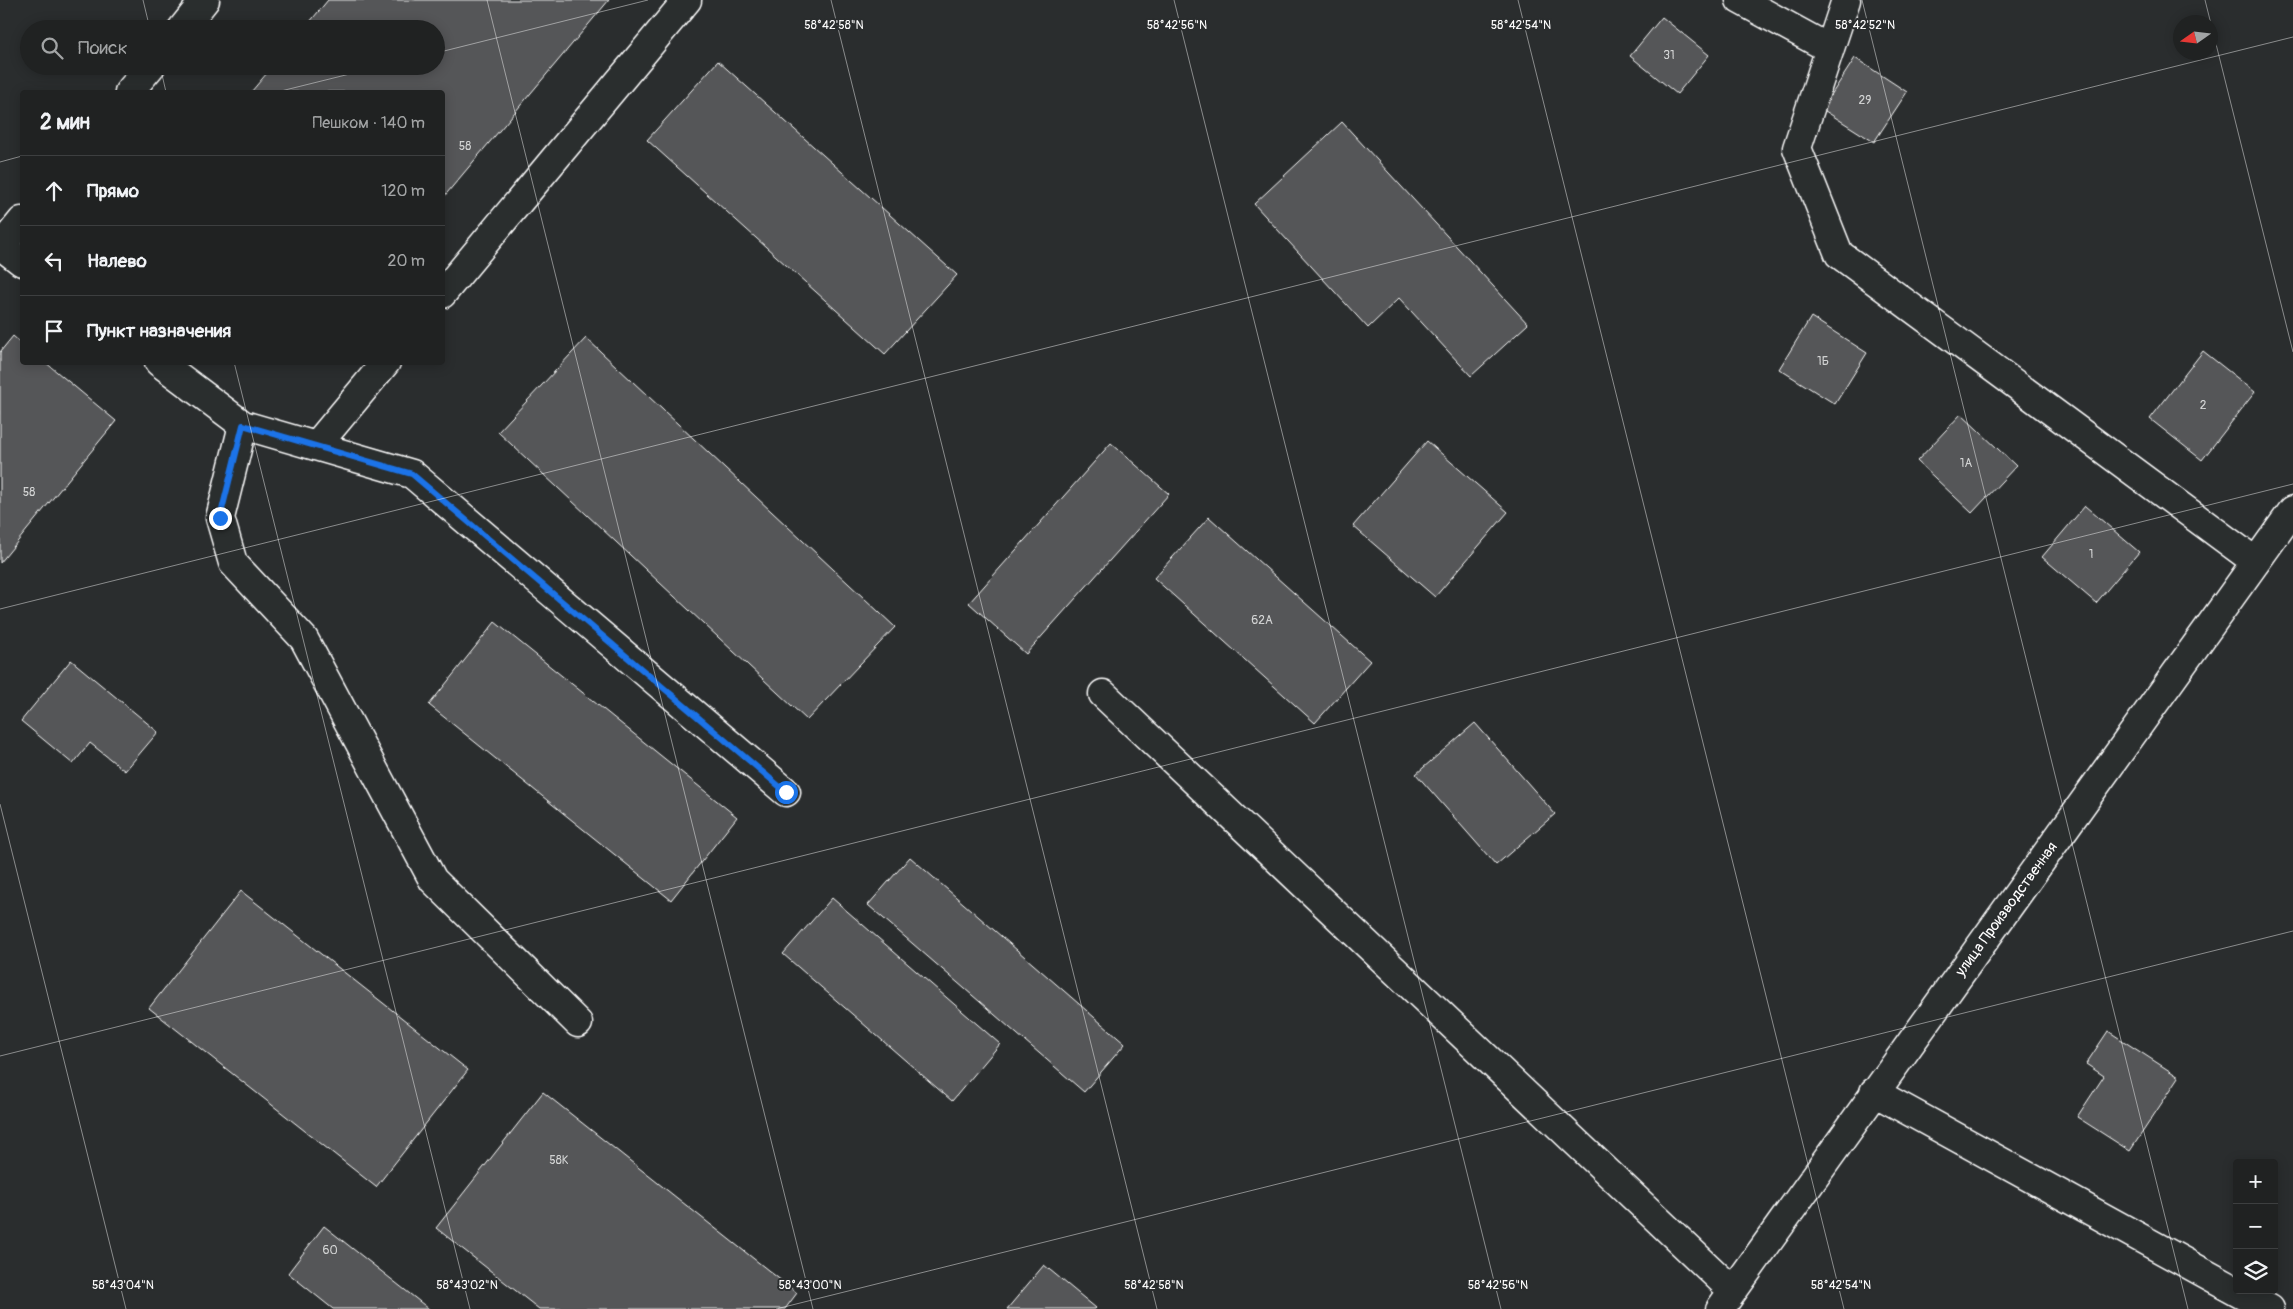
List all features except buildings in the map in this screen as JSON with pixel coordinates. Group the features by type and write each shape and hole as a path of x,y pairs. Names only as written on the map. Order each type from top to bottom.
{"street":[{"path":"189,20 205,0"},
{"path":"445,290 687,0"},
{"path":"1740,0 1830,49"},
{"path":"1846,0 1797,148 1839,254 2256,562"},
{"path":"131,90 143,75"},
{"path":"6,251 20,225"},
{"path":"162,365 243,425 412,474 786,792"},
{"path":"316,446 384,365"},
{"path":"243,425 220,518 233,563 304,639 433,880 578,1023"},
{"name":"улица Производственная","path":"1727,1300 1874,1092 2293,510"},
{"path":"1103,694 1727,1300"},
{"path":"1874,1092 2270,1309"}],"route":[{"path":"220,518 243,425 412,474 786,792"}]}
